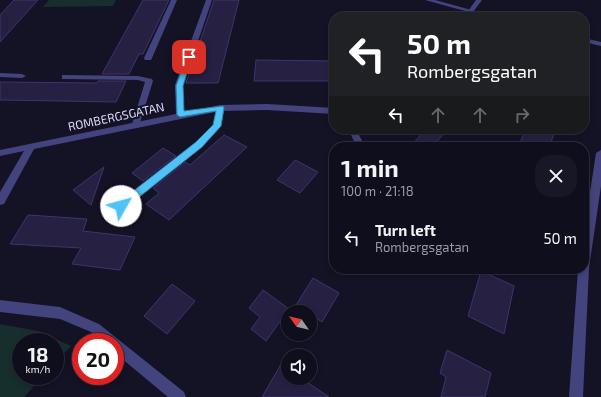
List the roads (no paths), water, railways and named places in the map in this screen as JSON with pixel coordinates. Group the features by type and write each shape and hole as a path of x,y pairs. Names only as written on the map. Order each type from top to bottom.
{"street":[{"path":"148,58 174,0"},
{"path":"180,115 179,86 209,0"},
{"path":"428,0 471,11 479,0"},
{"path":"589,41 601,44"},
{"path":"0,75 22,76"},
{"path":"65,77 138,78 149,81 136,124"},
{"name":"ROMBERGSGATAN","path":"0,153 220,108 267,107 329,111"},
{"path":"121,206 199,145 217,126 220,108"},
{"path":"0,201 31,147"},
{"path":"589,230 601,153"},
{"path":"576,397 583,274"},
{"path":"0,306 60,313 94,328 100,333"},
{"path":"124,352 179,397"}]}
